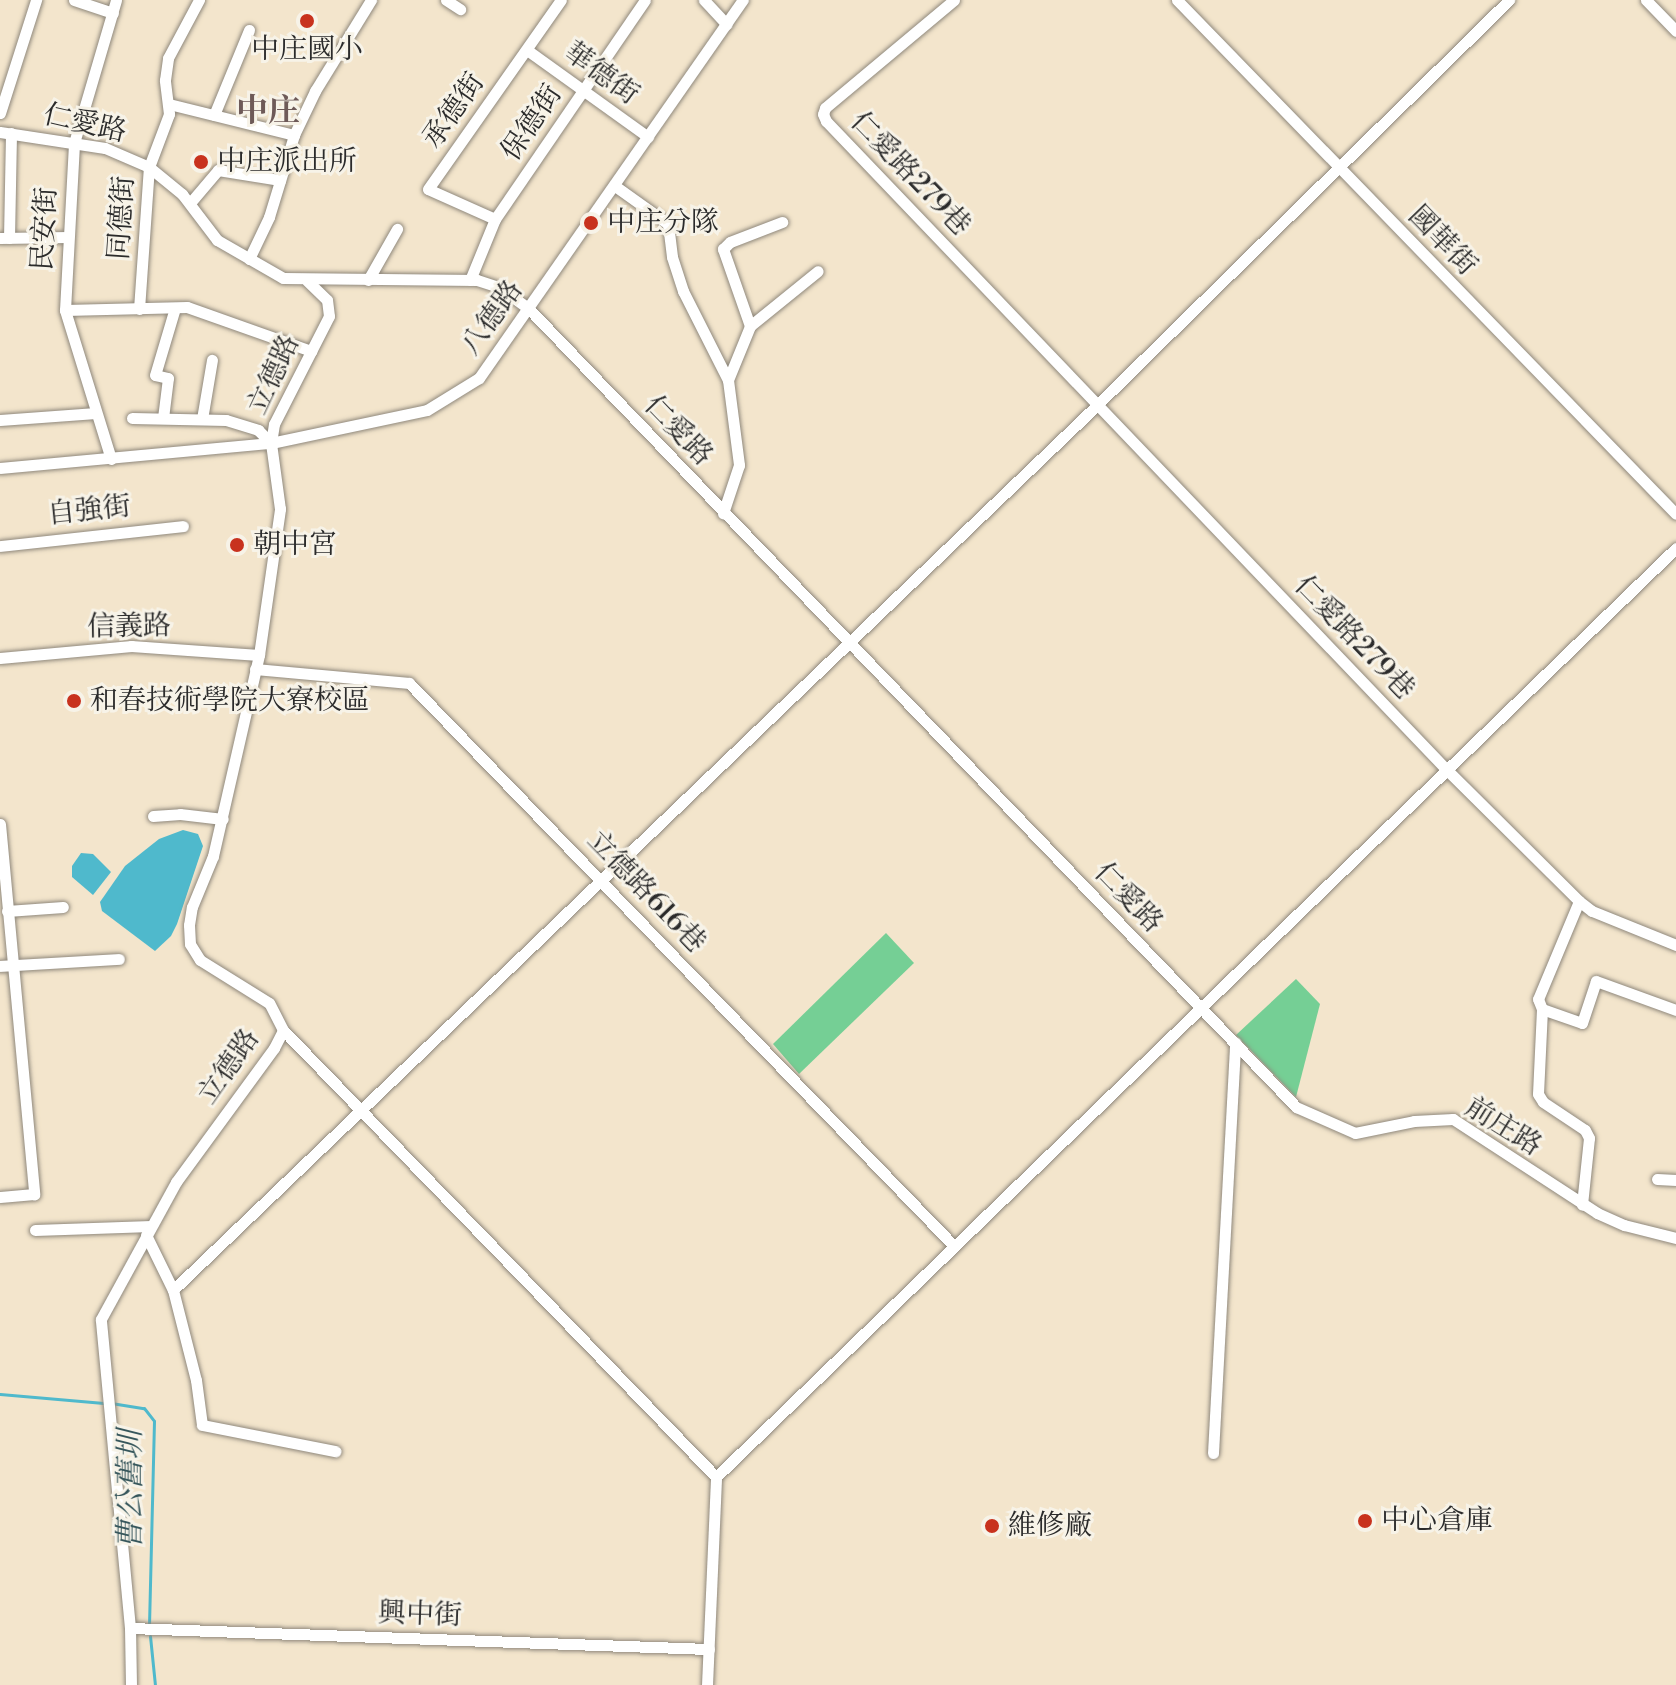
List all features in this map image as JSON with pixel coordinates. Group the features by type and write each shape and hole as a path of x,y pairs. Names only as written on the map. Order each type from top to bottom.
{"street":[{"path":"0,113 36,0"},
{"path":"74,0 113,13"},
{"name":"民安街","path":"111,459 65,310 74,143 116,0"},
{"name":"同德街","path":"139,309 149,167 169,114 165,80 168,58 199,0"},
{"path":"249,259 269,217 294,135 315,91 371,0"},
{"path":"446,0 460,9"},
{"name":"承德街","path":"495,219 428,189 561,0"},
{"name":"保德街","path":"470,280 495,219 645,0"},
{"path":"704,0 726,24"},
{"name":"八德路","path":"0,468 271,443 427,410 479,378 743,0"},
{"name":"仁愛路279巷","path":"954,0 823,114 1445,768 1579,901 1592,911 1676,945"},
{"name":"國華街","path":"1177,0 1676,514"},
{"path":"173,1290 1097,405 1509,0"},
{"path":"1646,0 1676,31"},
{"path":"214,115 249,30"},
{"name":"華德街","path":"527,50 648,137"},
{"path":"169,104 294,135"},
{"path":"5,133 5,238 68,237"},
{"name":"仁愛路","path":"5,133 105,148 149,167 173,184 217,240 283,278 307,281 470,280 499,287 529,309 1200,1008"},
{"path":"190,203 218,170 280,180"},
{"path":"615,186 668,224 672,257 683,291 728,380 739,465 723,513"},
{"path":"750,326 723,249 730,242 782,222"},
{"path":"368,280 397,229"},
{"path":"728,380 750,326 818,271"},
{"name":"立德路","path":"131,1685 130,1628 101,1319 176,1182 274,1048 283,1030 269,1003 208,966 190,944 192,907 213,856 223,819 259,655 280,509 271,443 274,424 329,316 327,300 307,281"},
{"path":"65,310 187,307 311,351"},
{"path":"163,418 168,378 155,375 175,308"},
{"path":"202,419 212,360"},
{"path":"0,420 96,413"},
{"path":"132,418 226,420 258,430 271,443"},
{"name":"自強街","path":"0,546 183,526"},
{"path":"707,1685 716,1477 1445,768 1676,548"},
{"name":"信義路","path":"0,658 131,646 259,655"},
{"name":"立德路616巷","path":"255,669 409,683 954,1246"},
{"path":"153,816 180,814 223,819"},
{"path":"0,824 7,911 6,966 34,1194 0,1197"},
{"name":"前庄路","path":"1579,901 1538,999 1542,1009 1538,1094 1543,1102 1585,1130 1589,1138 1582,1205"},
{"path":"7,911 63,907"},
{"path":"6,966 119,959"},
{"path":"1542,1009 1582,1023 1596,981 1676,1010"},
{"name":"前庄路","path":"1200,1008 1285,1098 1316,1117 1355,1133 1414,1121 1453,1119 1582,1205 1624,1225 1676,1238"},
{"path":"283,1030 716,1477"},
{"path":"1213,1453 1235,1043"},
{"path":"1657,1179 1676,1180"},
{"path":"35,1230 149,1230 173,1290 196,1380 202,1425 335,1451"},
{"name":"興中街","path":"130,1628 709,1649"}],"green space":[{"path":"886,933 914,963 799,1074 773,1044"},
{"path":"1296,979 1320,1004 1296,1097 1236,1035"}],"water":[{"path":"183,830 198,834 203,846 177,924 171,936 155,951 102,911 100,902 125,866 159,839"},
{"path":"81,853 93,854 111,872 93,895 72,877 72,866"}],"waterway":[{"name":"曹公舊圳","path":"0,1394 104,1403"},
{"name":"曹公舊圳","path":"111,1403 144,1408 154,1421 149,1623"},
{"name":"曹公舊圳","path":"150,1636 155,1685"}],"place":[{"name":"中庄國小","path":"307,21"},
{"name":"中庄派出所","path":"201,162"},
{"name":"中庄分隊","path":"591,223"},
{"name":"朝中宮","path":"237,545"},
{"name":"和春技術學院大寮校區","path":"74,701"},
{"name":"中心倉庫","path":"1365,1521"},
{"name":"維修廠","path":"992,1526"}],"district":[{"name":"中庄","path":"268,111"}]}
